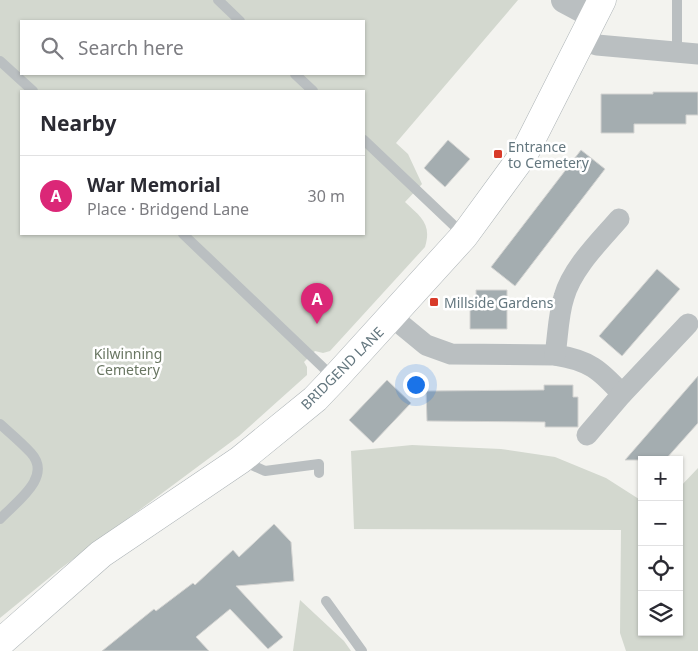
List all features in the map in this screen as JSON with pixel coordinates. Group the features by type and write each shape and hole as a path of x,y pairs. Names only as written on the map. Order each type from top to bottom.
{"main road":[{"name":"BRIDGEND LANE","path":"0,643 101,554 240,460 315,399 335,378 464,236 524,154 598,8"}],"street":[{"path":"564,0 598,8"},
{"path":"581,40 597,45 688,53"},
{"path":"555,355 564,298 574,274 619,218"},
{"path":"392,317 426,345 451,354 555,355 572,357 588,363 606,376 622,394"},
{"path":"588,435 622,394 688,324"}],"lane":[{"path":"218,0 239,20"},
{"path":"677,0 688,53"},
{"path":"0,61 32,90"},
{"path":"296,75 312,90"},
{"path":"365,141 464,236"},
{"path":"184,235 335,378"},
{"path":"0,424 32,454 37,462 38,476 33,485 0,519"},
{"path":"240,460 265,471 319,464 319,473"},
{"path":"326,601 362,651"}],"green space":[{"name":"Kilwinning Cemetery","path":"0,0 518,0 396,143 408,154 422,184 405,202 424,222 427,232 425,247 330,351 323,353 315,351 304,362 307,367 307,375 239,436 60,569 0,618"},
{"path":"412,445 501,449 555,457 606,478 638,498 638,636 683,636 683,484 698,468 698,651 626,651 620,633 621,530 354,529 351,451"},
{"path":"300,600 344,641 351,651 293,651"}],"building":[{"path":"653,92 698,92 698,115 686,115 686,124 634,124 634,133 601,133 601,94 653,94"},
{"path":"448,140 470,159 445,187 424,168"},
{"path":"581,150 605,169 515,286 491,267"},
{"path":"657,269 680,289 622,356 599,336"},
{"path":"476,290 507,290 507,329 470,329 470,304 476,304"},
{"path":"698,376 698,423 669,456 638,456 638,460 625,460"},
{"path":"387,380 411,403 373,443 349,420"},
{"path":"544,385 573,385 573,397 578,397 578,427 545,427 545,422 427,421 426,391 544,390"},
{"path":"274,524 291,542 294,581 236,586 283,637 268,649 230,609 196,637 209,651 102,651 154,609 156,611 193,583 195,585 233,550 239,557"}],"place":[{"name":"Entrance to Cemetery","path":"498,154"},
{"name":"Millside Gardens","path":"434,302"},
{"name":"War Memorial","path":"317,324"}]}
